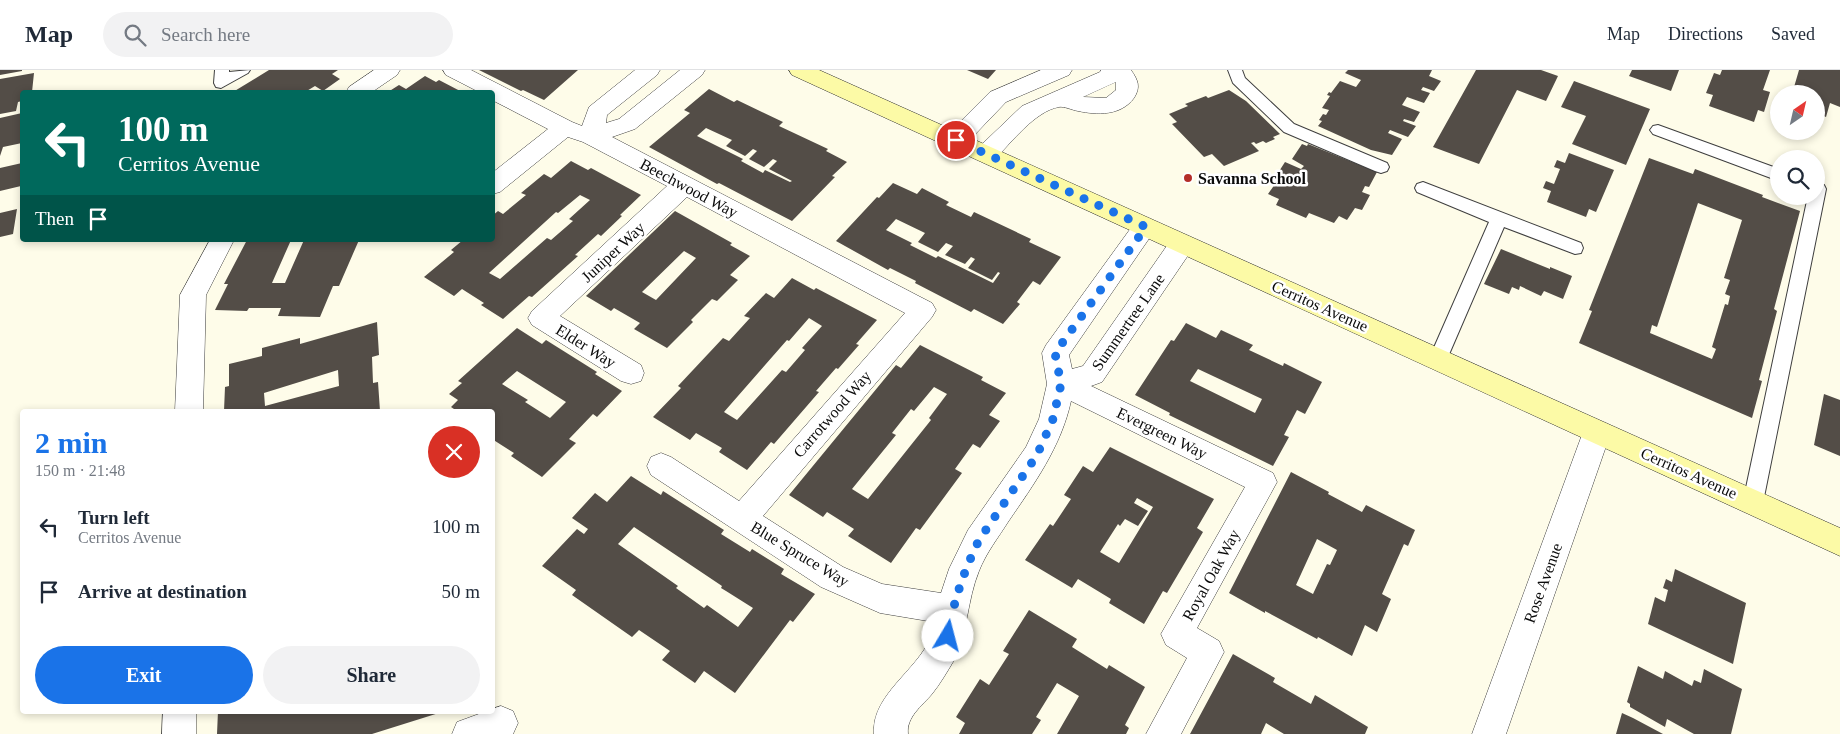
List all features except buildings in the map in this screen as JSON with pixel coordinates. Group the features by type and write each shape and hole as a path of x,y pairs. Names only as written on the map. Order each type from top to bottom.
{"main road":[{"name":"Cerritos Avenue","path":"800,70 1840,542"}],"street":[{"path":"359,90 388,70"},
{"name":"Beechwood Way","path":"454,70 492,90"},
{"path":"591,136 597,112 649,70"},
{"path":"591,136 627,124 694,70"},
{"path":"956,140 998,97 1061,70"},
{"path":"986,154 1030,111 1109,77 1112,70"},
{"path":"1058,98 1091,106 1110,105 1121,100 1128,89 1128,82 1120,70"},
{"name":"Beechwood Way","path":"495,92 564,128 591,136 923,310"},
{"path":"495,184 564,128"},
{"name":"Juniper Way","path":"541,318 684,185"},
{"path":"890,734 890,723 904,700 921,682 942,650 948,636 952,610 964,570 979,540 1037,455 1053,419 1061,384 1055,353 1146,227"},
{"path":"189,409 192,295 221,242"},
{"name":"Summertree Lane","path":"1061,384 1092,374 1182,244"},
{"name":"Carrotwood Way","path":"742,519 923,310"},
{"name":"Elder Way","path":"541,318 631,373"},
{"name":"Evergreen Way","path":"1061,384 1263,482"},
{"name":"Rose Avenue","path":"1489,734 1597,432"},
{"name":"Blue Spruce Way","path":"661,466 832,577 880,598 952,610"},
{"name":"Royal Oak Way","path":"1163,734 1208,652 1177,634 1263,482"},
{"path":"179,734 180,714"},
{"path":"469,734 501,723"}],"lane":[{"path":"222,70 221,83 243,70"},
{"path":"1235,70 1238,80 1289,128 1381,168"},
{"path":"1658,130 1770,172"},
{"path":"1423,188 1575,248"},
{"path":"1753,502 1815,205"},
{"path":"1438,360 1499,219"}],"place":[{"name":"Savanna School","path":"1188,178"}],"route":[{"path":"948,636 952,610 964,570 979,540 1037,455 1053,419 1061,384 1055,353 1146,227 956,140"}]}
